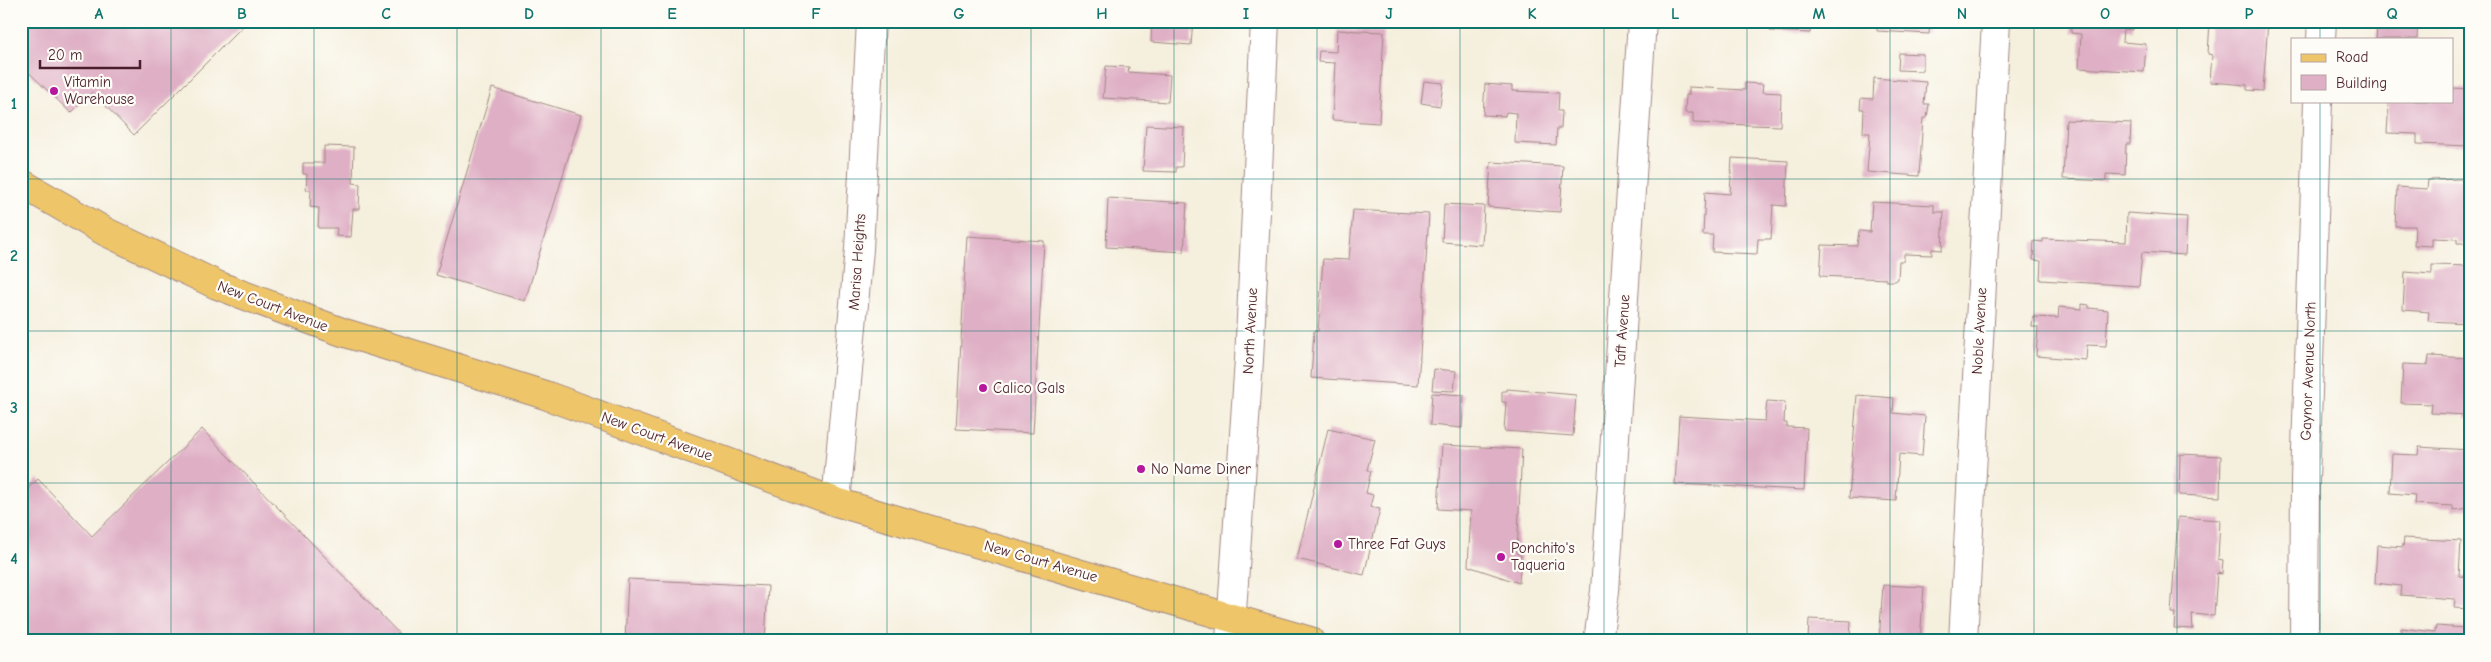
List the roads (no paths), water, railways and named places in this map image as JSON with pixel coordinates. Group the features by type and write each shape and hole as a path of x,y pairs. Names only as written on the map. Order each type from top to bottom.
{"main road":[{"name":"New Court Avenue","path":"21,183 106,232 217,285 342,332 545,395 836,502 1230,629 1310,641"}],"street":[{"name":"Marisa Heights","path":"836,502 860,249 871,21"},
{"name":"North Avenue","path":"1230,629 1249,360 1265,21"},
{"name":"Taft Avenue","path":"1598,641 1605,591 1642,21"},
{"name":"Noble Avenue","path":"1963,641 1996,21"},
{"path":"2321,38 2322,21"},
{"name":"Gaynor Avenue North","path":"2304,641 2305,479 2318,102"}],"place":[{"name":"Vitamin Warehouse","path":"54,91"},
{"name":"Calico Gals","path":"983,388"},
{"name":"No Name Diner","path":"1141,469"},
{"name":"Three Fat Guys","path":"1338,544"},
{"name":"Ponchito's Taqueria","path":"1501,557"}]}
